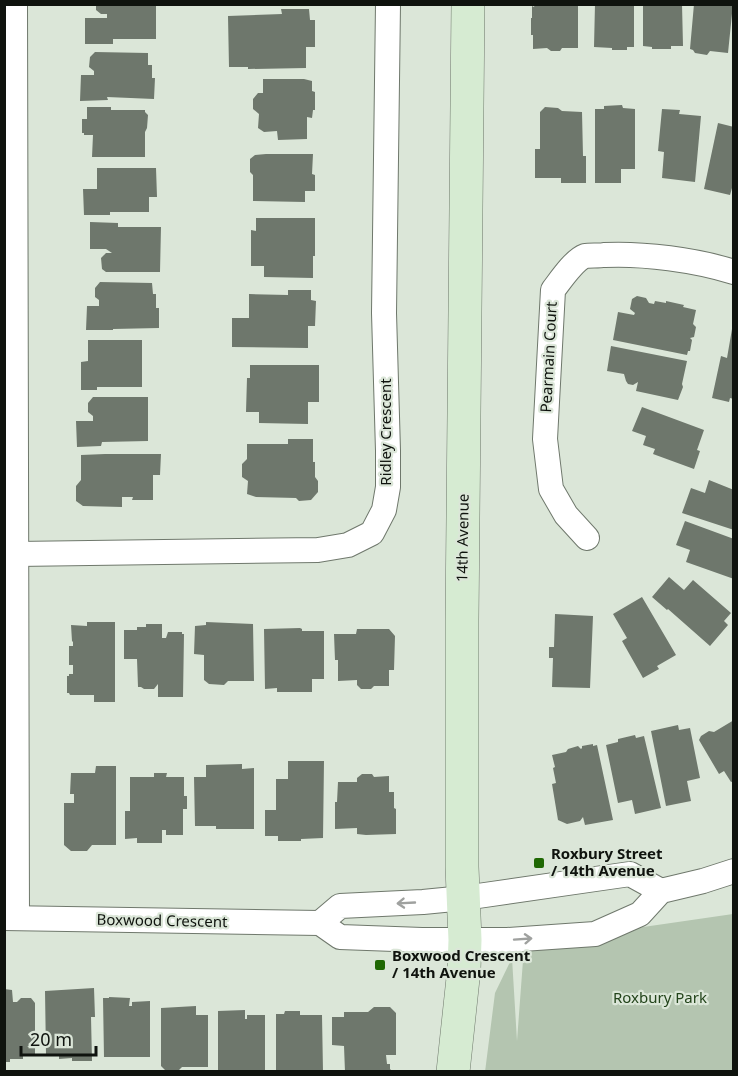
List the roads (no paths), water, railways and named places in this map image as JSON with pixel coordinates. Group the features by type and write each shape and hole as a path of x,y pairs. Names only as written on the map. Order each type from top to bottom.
{"main road":[{"name":"14th Avenue","path":"453,1071 465,940 462,845 462,620 468,4"}],"street":[{"path":"11,918 16,554 15,4"},
{"name":"Ridley Crescent","path":"16,554 318,550 348,545 372,533 384,510 388,487 384,313 388,4"},
{"name":"Pearmain Court","path":"587,538 566,515 551,489 545,439 553,290 567,271 584,256 652,256 734,272"},
{"path":"320,923 340,906 423,902 630,874 661,891 734,871"},
{"name":"Boxwood Crescent","path":"11,918 320,923 340,937 507,940 595,934 640,914 661,891"}],"place":[{"name":"Roxbury Street / 14th Avenue","path":"539,863"},
{"name":"Boxwood Crescent / 14th Avenue","path":"380,965"}],"park label":[{"name":"Roxbury Park","path":"660,998"}]}
